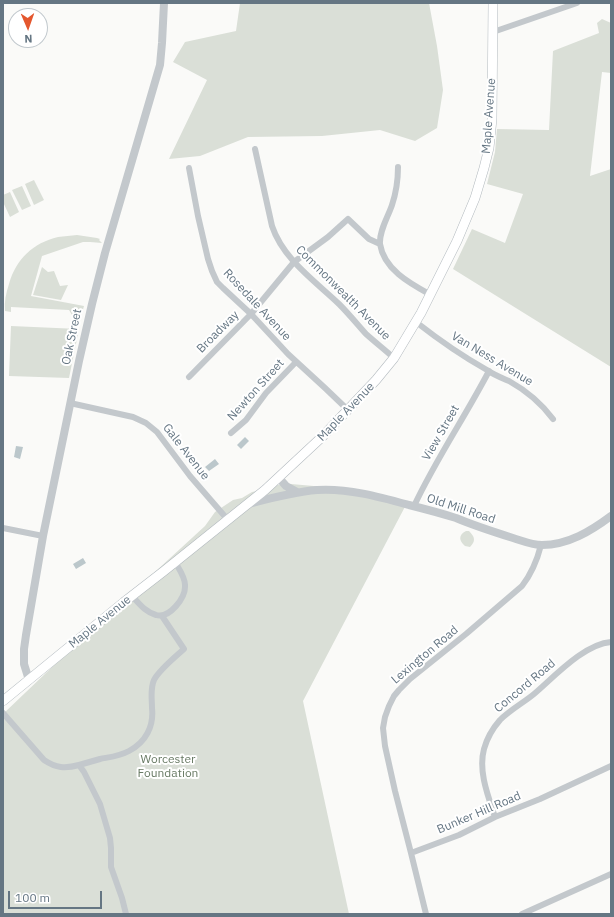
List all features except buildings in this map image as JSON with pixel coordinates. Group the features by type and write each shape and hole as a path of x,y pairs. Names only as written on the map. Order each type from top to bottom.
{"main road":[{"name":"Maple Avenue","path":"3,701 270,486 312,447 348,410 394,358 431,295 465,224 486,163 491,128 493,3"}],"street":[{"name":"Oak Street","path":"29,680 24,664 25,642 43,536 93,298 160,65 163,39 164,3"},
{"path":"493,32 577,3"},
{"name":"Commonwealth Avenue","path":"255,149 274,232 285,251 294,262 342,307 366,333 394,358"},
{"path":"398,167 396,190 380,237 380,244 384,257 395,270 410,283 431,295"},
{"name":"Rosedale Avenue","path":"189,168 198,216 214,276 223,288 251,314 296,362 348,410"},
{"name":"Broadway","path":"189,376 251,314 294,262 328,237 348,219 369,239 380,244"},
{"name":"Van Ness Avenue","path":"416,322 438,339 488,371 526,392 543,407 552,419"},
{"name":"Newton Street","path":"231,433 246,420 266,393 296,362"},
{"name":"View Street","path":"414,506 473,401 488,371"},
{"name":"Gale Avenue","path":"70,403 133,417 150,425 187,472 228,520"},
{"path":"279,478 286,486 297,492"},
{"path":"270,486 280,496"},
{"name":"Old Mill Road","path":"248,504 297,492 317,490 340,491 414,506 446,515 477,527 530,544 541,545 559,544 576,538 611,518"},
{"path":"3,528 43,536"},
{"name":"Lexington Road","path":"411,853 385,746 383,728 389,706 394,696 410,679 522,586 535,566 541,545"},
{"path":"162,616 180,602 185,590 185,582 175,562"},
{"path":"3,713 44,760 59,767 71,767 124,754 140,743 151,726 151,694 154,680 184,649 162,616 146,610 132,596"},
{"name":"Concord Road","path":"495,817 482,769 484,748 492,730 508,713 533,695 582,654 600,644 611,642"},
{"path":"79,765 100,804 110,838 111,867 126,914"},
{"name":"Bunker Hill Road","path":"411,853 459,835 495,817 540,799 611,766"},
{"path":"411,853 426,914"},
{"path":"522,914 611,874"}],"green space":[{"path":"240,3 429,3 443,90 437,128 415,141 380,130 322,136 248,137 200,156 169,159 207,80 173,62 185,42 236,31"},
{"path":"602,19 611,23 611,73 602,72 590,176 611,169 611,367 453,269 472,229 505,243 523,194 487,184 495,152 497,129 549,130 553,51 599,33 597,23"},
{"path":"34,180 44,200 34,205 25,184"},
{"path":"22,186 31,206 22,210 12,190"},
{"path":"10,192 19,212 10,217 3,202 3,195"},
{"path":"77,235 97,238 100,239 99,240 102,243 83,242 42,256 31,296 84,306 82,313 79,314 79,316 72,315 69,310 11,307 11,312 5,311 6,294 12,275 16,267 27,253 41,243 49,240 58,237"},
{"path":"42,267 48,272 54,271 60,286 68,285 61,300 33,295"},
{"path":"11,326 79,329 69,378 9,376"},
{"name":"Worcester Foundation","path":"291,484 348,489 408,501 303,701 349,914 3,914 3,714 70,650 205,526 215,512 233,500 242,498 252,492 278,485"},
{"path":"466,531 469,531 474,537 474,541 470,547 465,546 460,538"}],"shaded area":[{"path":"245,437 249,441 241,449 237,445"},
{"path":"16,446 23,447 20,459 14,457"},
{"path":"215,459 219,464 209,471 205,467"},
{"path":"83,558 86,563 76,569 73,564"}]}
